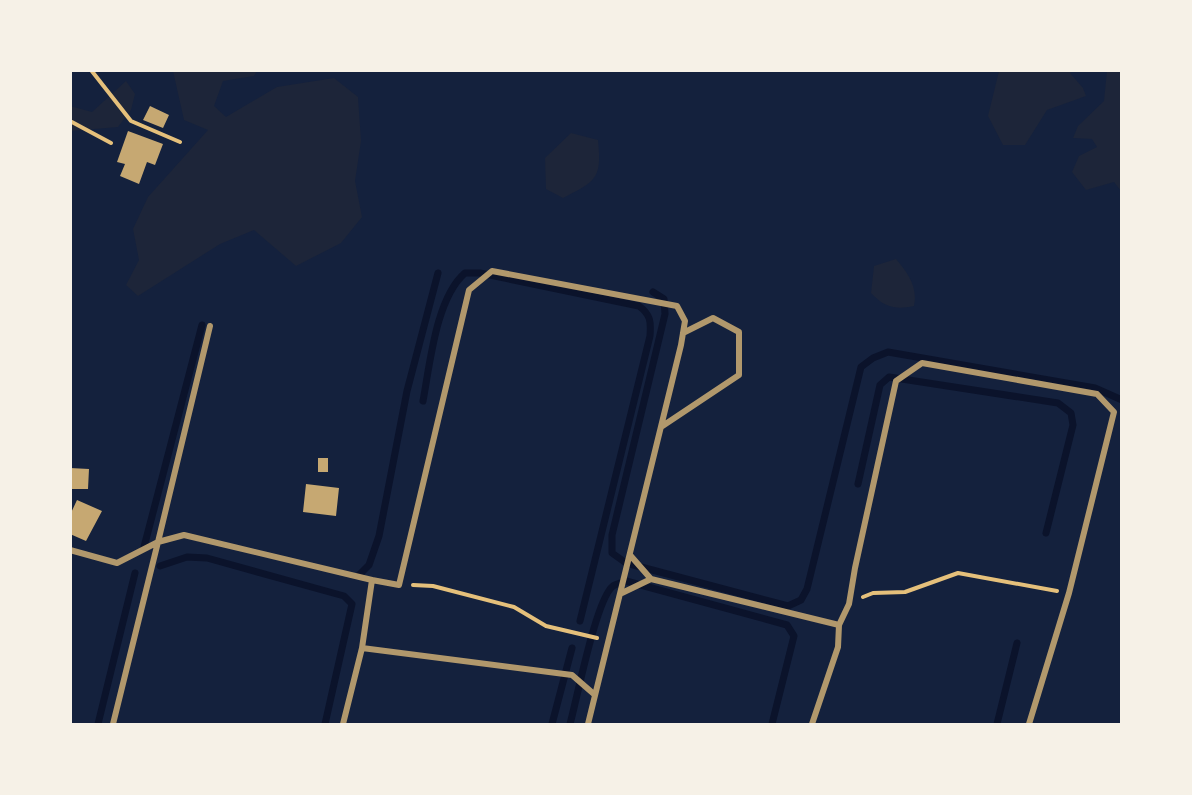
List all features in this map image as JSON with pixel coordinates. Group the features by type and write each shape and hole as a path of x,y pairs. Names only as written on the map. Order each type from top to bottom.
{"street":[{"path":"70,550 117,563 158,542 184,535 399,585 469,290 492,271 677,306 685,321 683,333 622,593 588,724"},
{"path":"661,427 740,375 739,332 714,318 683,333"},
{"path":"113,724 210,326"},
{"path":"812,724 838,647 839,625 849,604 896,381 922,363 1097,394 1114,412 1069,593 1029,724"},
{"path":"630,555 651,579 839,625"},
{"path":"622,593 651,579"},
{"path":"343,724 362,648 372,580"},
{"path":"362,648 572,675 596,695"}],"path":[{"path":"91,70 131,121 180,142"},
{"path":"70,121 111,143"},
{"path":"849,604 873,593 905,592 957,573 1069,593"},
{"path":"399,585 433,586 514,607 546,626 609,641"}],"shaded area":[{"path":"173,71 257,71 254,76 223,81 214,106 226,117 277,87 334,78 358,97 361,141 355,181 362,217 341,243 296,266 254,230 220,244 138,296 126,285 139,260 133,229 148,197 208,130 184,120"},
{"path":"999,71 1072,71 1070,73 1083,88 1086,96 1047,110 1025,145 1003,145 988,116"},
{"path":"1107,71 1121,71 1121,191 1114,182 1086,190 1072,172 1079,156 1097,147 1092,139 1073,138 1078,126 1104,101"},
{"path":"126,81 135,94 131,110 118,127 71,131 70,106 92,112"},
{"path":"571,133 598,140 599,163 590,182 563,198 546,189 545,158"},
{"path":"896,259 913,286 914,306 901,308 890,306 871,293 874,266"}],"building":[{"path":"150,106 169,115 163,128 143,120"},
{"path":"128,131 163,144 155,165 147,162 139,184 120,176 125,164 117,162"},
{"path":"318,458 328,458 328,472 318,472"},
{"path":"70,468 89,469 88,489 70,489"},
{"path":"306,484 339,488 336,516 303,512"},
{"path":"77,500 102,511 86,541 70,534 70,515"}],"waterway":[{"path":"359,575 369,565 379,536 407,391 438,273"},
{"path":"423,401 441,315 447,298 465,273 480,273 639,306 646,313 650,323 650,336 580,621"},
{"path":"653,292 664,299 665,314 612,535 612,553 626,563 788,606 801,600 807,589 861,367 873,358 888,352 1095,388 1122,400"},
{"path":"144,547 202,325"},
{"path":"858,484 880,385 889,377 1058,403 1071,413 1073,425 1046,533"},
{"path":"160,566 187,557 207,558 344,596 352,604 325,724"},
{"path":"98,724 135,573"},
{"path":"570,724 600,610 613,586 626,581 787,625 794,636 772,724"},
{"path":"997,724 1017,643"},
{"path":"552,724 572,648"}]}
